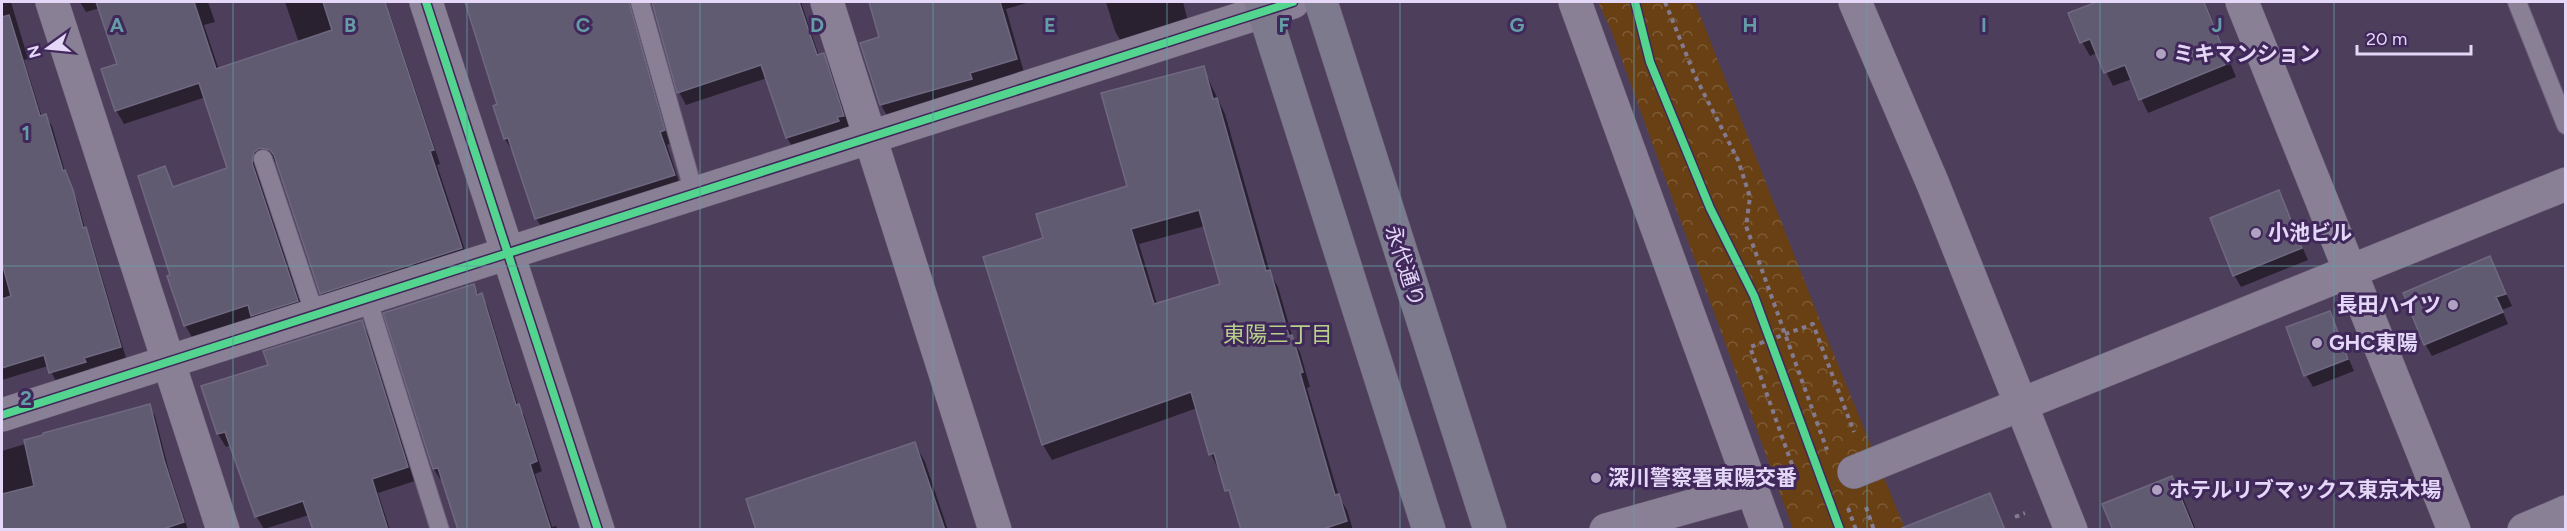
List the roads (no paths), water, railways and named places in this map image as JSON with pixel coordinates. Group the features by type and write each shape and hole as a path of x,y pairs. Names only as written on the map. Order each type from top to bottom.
{"main road":[{"name":"永代通り","path":"1320,2 1490,530"},
{"path":"1273,5 1429,530"}],"street":[{"path":"52,2 223,530"},
{"path":"426,2 598,530"},
{"path":"827,2 872,136 995,530"},
{"path":"1575,2 1767,530"},
{"path":"1855,2 1933,184 2071,530"},
{"path":"2246,3 2454,530"},
{"path":"2,415 1273,5"},
{"path":"1849,472 2565,184"},
{"path":"1606,530 1752,489"},
{"path":"2524,530 2565,512"}],"lane":[{"path":"640,2 694,193"},
{"path":"2517,2 2565,125"},
{"path":"264,159 315,315"},
{"path":"367,298 440,530"}],"place":[{"name":"ミキマンション","path":"2161,54"},
{"name":"小池ビル","path":"2256,233"},
{"name":"長田ハイツ","path":"2453,305"},
{"name":"GHC東陽","path":"2317,343"},
{"name":"深川警察署東陽交番","path":"1596,478"},
{"name":"ホテルリブマックス東京木場","path":"2157,490"}],"district":[{"name":"東陽三丁目","path":"1278,334"}]}
